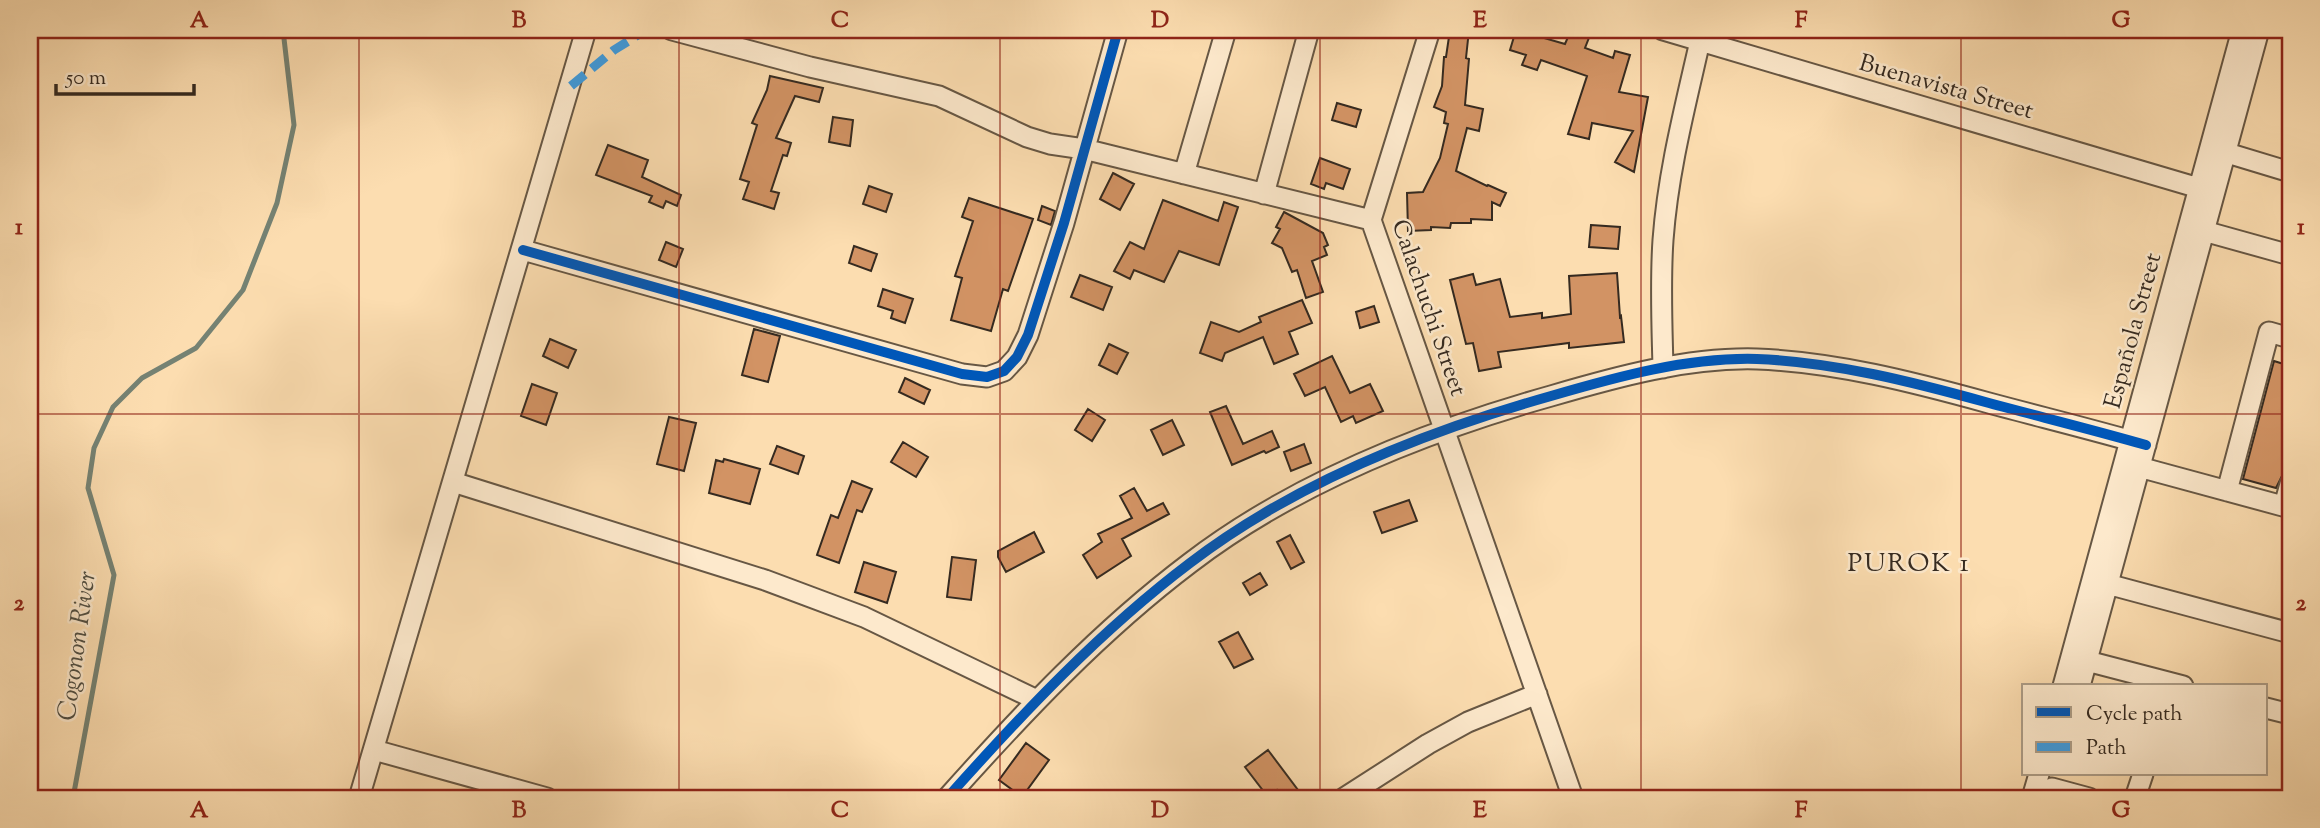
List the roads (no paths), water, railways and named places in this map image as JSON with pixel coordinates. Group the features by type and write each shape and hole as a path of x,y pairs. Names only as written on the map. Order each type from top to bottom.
{"street":[{"path":"359,798 586,30"},
{"path":"672,30 810,67 939,96 1027,137 1050,144 1084,149 1371,220"},
{"path":"523,250 962,374 987,377 1004,371 1017,357 1028,335 1064,223 1118,30"},
{"path":"1184,174 1226,30"},
{"path":"1264,194 1309,30"},
{"name":"Calachuchi Street","path":"1430,30 1371,220 1573,798"},
{"name":"Buenavista Street","path":"1662,30 2207,191"},
{"name":"Española Street","path":"2064,684 2100,582 2207,191 2242,30"},
{"name":"Española Street","path":"2218,150 2259,30"},
{"path":"1663,368 1663,239 1676,143 1700,41"},
{"path":"2218,150 2290,172"},
{"path":"2196,229 2290,256"},
{"path":"2227,491 2269,332 2290,338"},
{"path":"947,798 1037,700 1141,602 1192,561 1254,520 1339,473 1444,431 1537,400 1663,368 1754,359 1806,363 1927,386 2138,442"},
{"path":"2132,465 2287,507 2290,484"},
{"path":"453,482 790,589 864,617 1037,700"},
{"path":"2100,582 2290,633"},
{"name":"Española Street","path":"2081,684 2100,582"},
{"path":"2087,661 2172,684"},
{"path":"1343,798 1468,722 1537,694"},
{"path":"2268,708 2290,714"},
{"path":"373,750 547,798"},
{"path":"2135,798 2142,776"},
{"path":"2032,798 2049,783 2089,798"}],"waterway":[{"name":"Cogonon River","path":"73,798 114,575 88,488 94,448 113,407 142,378 196,348 243,290 277,203 294,125 283,30"}],"district":[{"name":"PUROK 1","path":"1909,564"}]}
